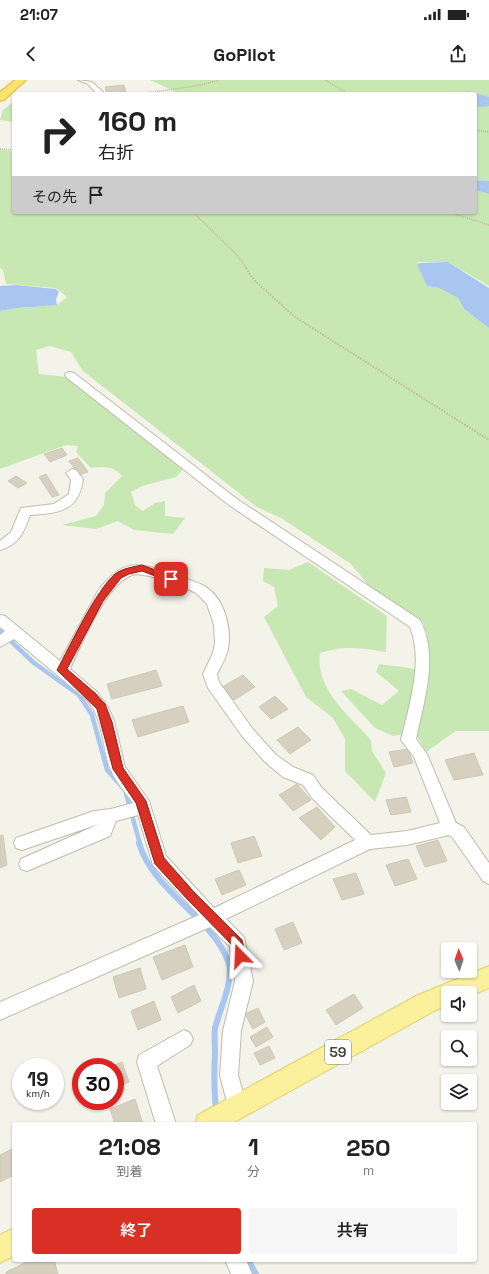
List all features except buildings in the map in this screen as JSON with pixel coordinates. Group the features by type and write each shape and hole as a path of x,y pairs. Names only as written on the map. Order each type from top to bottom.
{"highway":[{"path":"0,98 21,80"}],"main road":[{"name":"59","path":"468,986 489,977"},
{"name":"59","path":"221,1116 426,1003 441,997"},
{"path":"0,1250 12,1243"}],"street":[{"path":"82,80 90,83 99,92"},
{"path":"90,83 98,80"},
{"path":"70,375 233,502 415,624 420,632 421,641 421,683 408,740 420,754 450,828"},
{"path":"0,546 11,543 26,511 54,507 73,497 76,490 77,479 72,473"},
{"path":"62,670 100,599 118,576 127,571 142,568 200,589 210,597 217,611 221,628 222,649 210,674 213,684 247,732 270,758 288,772 308,780 317,793 368,842"},
{"path":"0,620 6,638 62,670 92,696 101,707 107,722 118,769 141,801 104,831 27,864"},
{"path":"22,843 94,818 129,811"},
{"path":"129,811 159,860 190,895 204,920 238,943 244,981 232,1031 230,1074 221,1116"},
{"path":"0,1011 204,920 368,842 407,838 450,828 458,832 489,876"},
{"path":"165,1122 146,1062 184,1039"},
{"path":"236,1262 242,1274"}],"path":[{"path":"153,92 196,86 220,80"},
{"path":"325,80 346,92"},
{"path":"477,130 489,132"},
{"path":"0,149 12,150"},
{"path":"195,214 237,255 258,284 295,317 489,440"},
{"path":"454,214 489,225"}],"green space":[{"path":"150,80 489,80 489,181 477,180 477,92 171,92 174,91"},
{"path":"12,103 12,122 0,120 3,110"},
{"path":"0,149 12,152 12,214 477,214 477,191 489,194 489,286 448,262 416,262 420,263 417,265 427,286 439,288 458,298 464,309 489,328 489,731 456,731 426,752 415,733 428,685 427,635 423,622 374,592 351,564 281,518 257,507 83,371 71,352 50,346 36,350 39,374 67,377 185,467 176,477 142,486 131,492 135,505 143,511 155,503 165,501 165,516 185,518 173,534 134,530 118,521 96,529 62,525 96,516 104,505 105,493 122,476 116,470 100,467 91,468 76,452 78,446 66,445 0,469 0,311 17,308 57,305 67,297 56,288 6,284 3,270 0,268"},
{"path":"308,562 387,616 386,652 361,648 345,648 320,653 320,666 328,690 335,701 371,740 372,751 386,773 375,802 345,771 345,739 333,718 306,697 264,617 278,606 274,587 263,581 264,568 289,570"},
{"path":"379,664 417,669 406,734 393,736 375,728 341,691 351,689 382,705 399,691 376,672"}],"water":[{"path":"477,94 489,97 489,106 477,106"},
{"path":"477,180 489,181 489,194 477,191"},
{"path":"448,262 489,288 489,328 464,309 458,298 439,288 427,286 417,265 420,263"},
{"path":"16,285 56,289 59,292 56,299 57,305 17,308 0,311 0,286"}],"waterway":[{"path":"0,631 34,663 79,695 92,715 107,770 125,790 140,844"},
{"path":"139,843 146,860 157,876 211,933 222,948 229,964 230,971 228,987 215,1028 214,1081 216,1110"},
{"path":"249,1262 256,1274"}],"route":[{"path":"171,579 142,568 127,571 118,576 100,599 62,670 92,696 101,707 107,722 118,769 141,801 159,860 190,895 213,916 238,943 240,956"}]}
